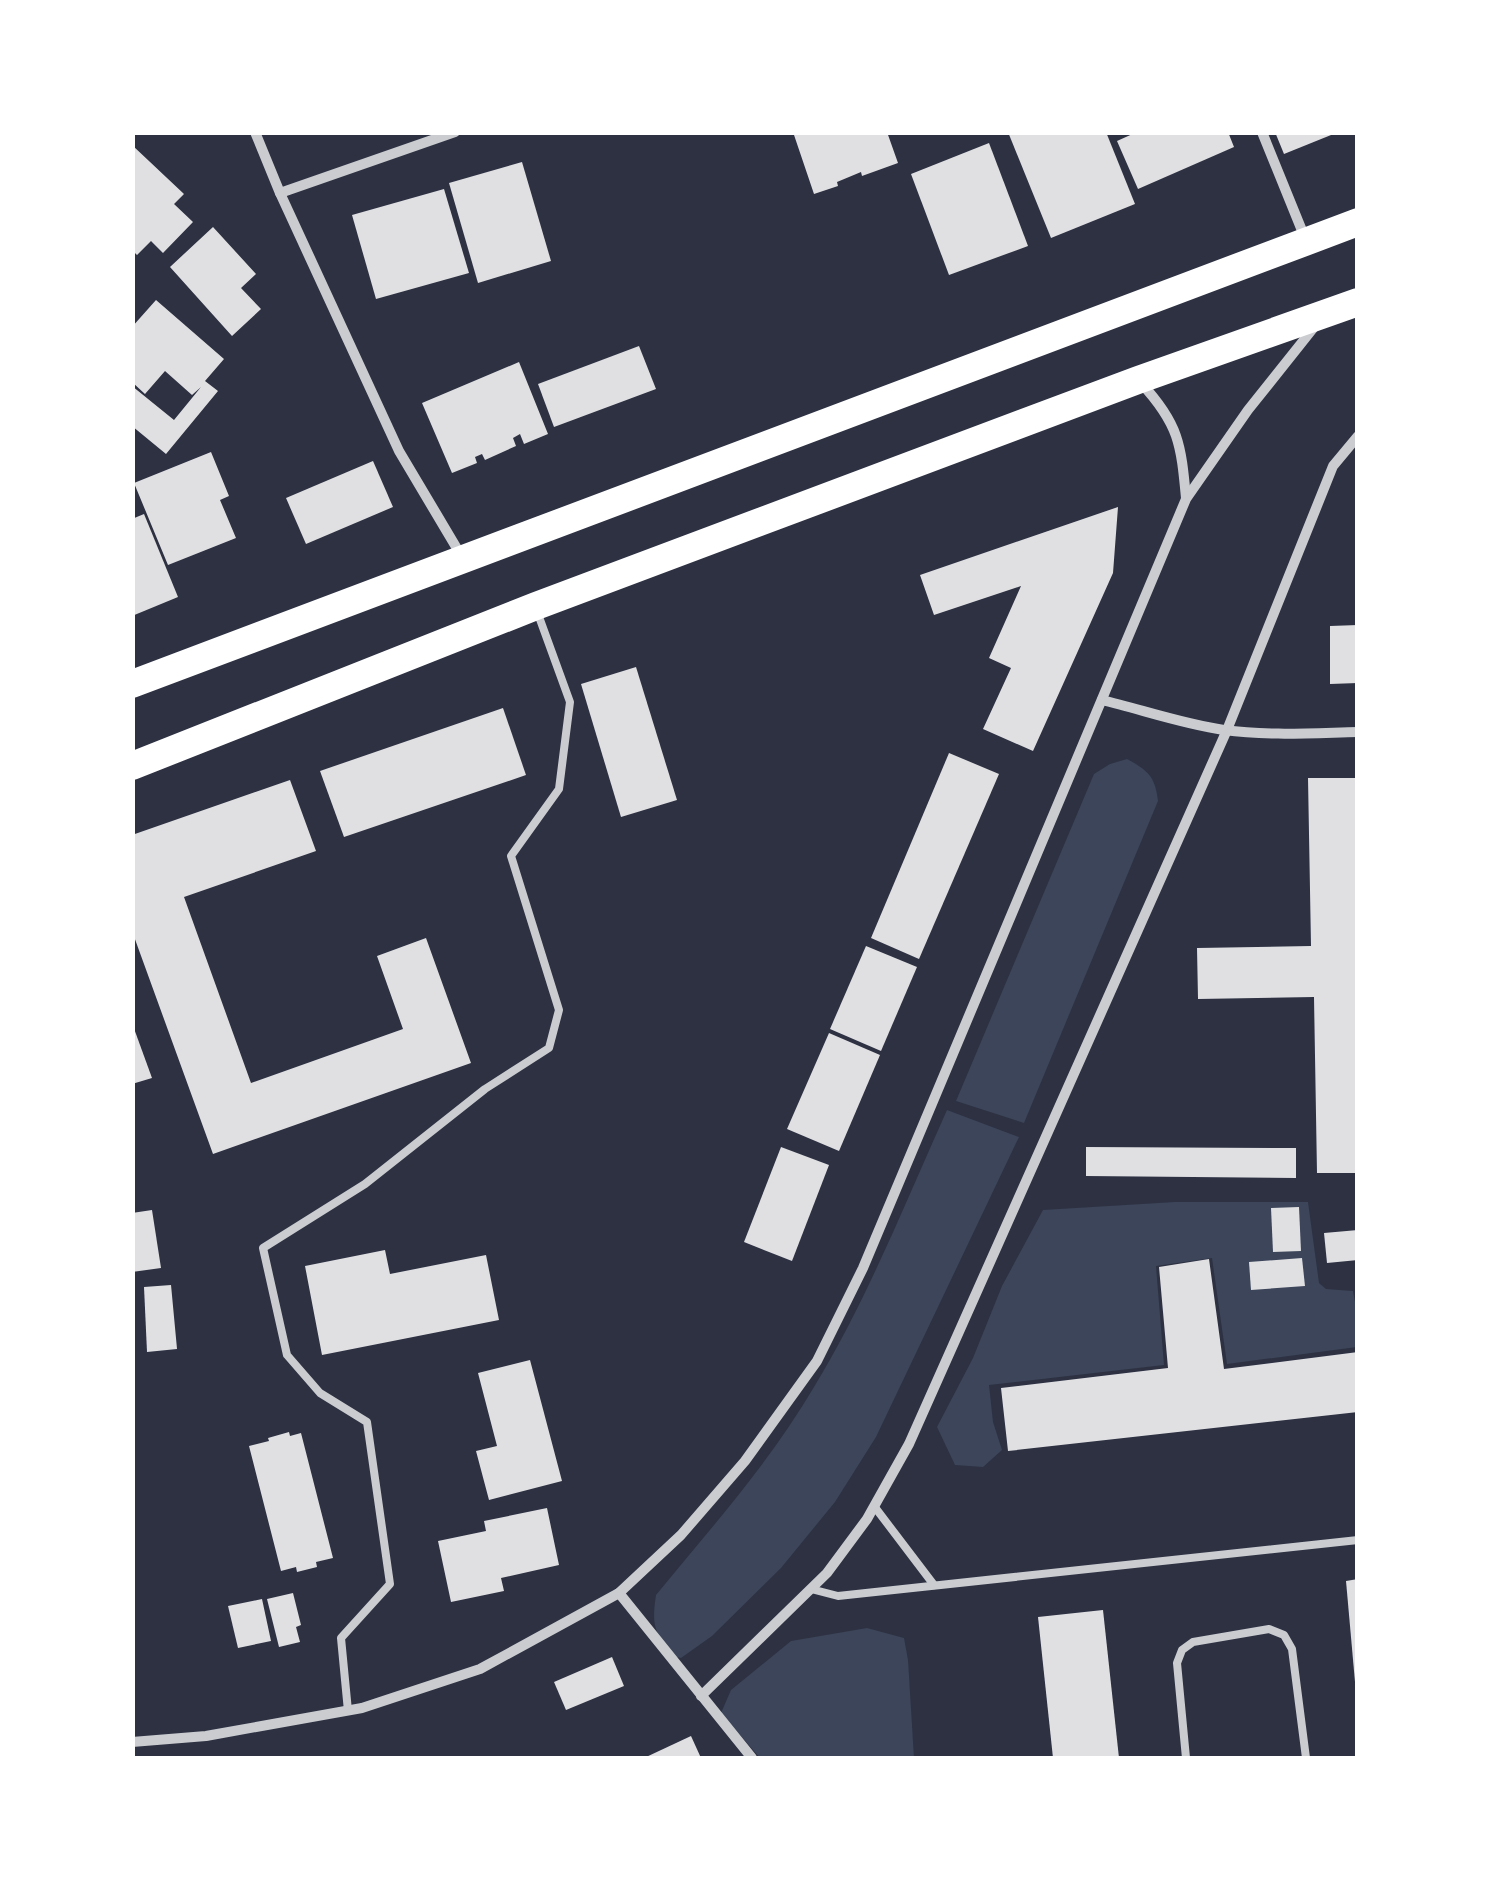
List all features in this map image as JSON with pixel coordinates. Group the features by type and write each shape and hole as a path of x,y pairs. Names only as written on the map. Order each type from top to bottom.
{"highway":[{"path":"132,684 1358,222"},
{"path":"132,766 536,606 1138,380 1358,302"}],"street":[{"path":"255,132 399,451 462,558"},
{"path":"280,193 456,132"},
{"path":"1262,132 1306,240"},
{"path":"132,1742 206,1736 348,1711 480,1669 618,1592 681,1535 732,1476 817,1361 863,1268 1186,499 1248,410 1324,314"},
{"path":"1138,380 1161,405 1178,438 1186,499"},
{"path":"701,1696 827,1573 874,1506 909,1444 1227,730 1333,466 1358,436"},
{"path":"1102,700 1227,730 1263,734 1358,732"},
{"path":"618,1592 752,1758"}],"lane":[{"path":"348,1711 341,1638 390,1584 367,1422 320,1392 287,1355 262,1248 365,1184 485,1089 548,1048 559,1010 511,856 559,790 570,702 536,606"},
{"path":"874,1506 934,1586"},
{"path":"810,1589 838,1596 1358,1540"},
{"path":"1186,1758 1177,1663 1182,1650 1194,1642 1269,1629 1284,1635 1292,1649 1306,1758"}],"shaded area":[{"path":"1127,759 1150,776 1158,801 1024,1123 956,1101 1094,774"},
{"path":"947,1110 1019,1137 876,1437 835,1502 781,1568 712,1636 681,1658 676,1657 656,1629 656,1595 759,1468 814,1387 868,1286"},
{"path":"1175,1202 1308,1202 1319,1283 1326,1289 1353,1291 1357,1347 1227,1364 1212,1258 1156,1266 1164,1365 989,1385 993,1422 1002,1450 983,1467 955,1465 937,1427 973,1358 1002,1286 1043,1210"},
{"path":"867,1628 904,1638 914,1758 760,1758 721,1713 731,1690 791,1641"}],"building":[{"path":"793,132 887,132 898,163 862,176 861,172 814,194"},
{"path":"1008,132 1106,132 1135,204 1051,238"},
{"path":"1137,132 1228,132 1234,147 1138,189 1117,141"},
{"path":"1275,132 1336,132 1336,133 1284,154"},
{"path":"989,143 1028,246 949,275 911,174"},
{"path":"132,145 184,194 174,204 193,222 163,253 151,241 137,255 132,250"},
{"path":"522,162 551,261 478,283 449,183"},
{"path":"444,189 469,273 376,299 352,215"},
{"path":"213,227 256,274 241,288 261,309 232,336 170,267"},
{"path":"156,300 224,359 205,381 218,391 166,454 132,426 132,386 174,420 201,387 192,395 165,371 145,394 132,382 132,327"},
{"path":"639,346 656,389 554,427 538,384"},
{"path":"519,362 548,434 524,444 520,434 513,438 516,446 485,460 482,454 475,457 477,463 452,473 422,403"},
{"path":"211,452 229,496 220,500 236,538 168,565 134,483"},
{"path":"373,461 393,507 306,544 286,498"},
{"path":"1118,507 1113,573 1033,751 983,729 1011,668 989,658 1021,586 934,615 920,575"},
{"path":"144,514 178,597 132,616 132,519"},
{"path":"1358,625 1358,683 1330,684 1330,626"},
{"path":"636,667 677,800 621,817 581,684"},
{"path":"503,708 526,775 344,837 320,771"},
{"path":"949,753 999,774 919,959 871,938"},
{"path":"1308,778 1358,778 1358,1173 1317,1173 1314,997 1198,999 1197,948 1311,946"},
{"path":"290,780 316,851 184,897 251,1083 403,1029 377,956 426,938 471,1063 213,1154 132,931 132,835"},
{"path":"866,946 917,967 881,1051 830,1029"},
{"path":"132,1023 152,1078 132,1084"},
{"path":"829,1033 880,1055 839,1151 787,1129"},
{"path":"781,1147 829,1165 792,1261 744,1242"},
{"path":"1086,1147 1296,1148 1296,1178 1086,1176"},
{"path":"1299,1207 1301,1251 1273,1252 1271,1208"},
{"path":"152,1210 161,1268 132,1272 132,1213"},
{"path":"1358,1230 1358,1260 1327,1263 1324,1233"},
{"path":"385,1250 390,1274 486,1255 499,1320 322,1355 305,1266"},
{"path":"1302,1258 1305,1286 1251,1290 1249,1262"},
{"path":"1209,1259 1224,1369 1358,1352 1358,1412 1008,1451 1001,1388 1168,1368 1159,1267"},
{"path":"171,1285 177,1349 147,1352 144,1287"},
{"path":"530,1360 562,1481 489,1500 476,1451 497,1446 478,1373"},
{"path":"289,1432 290,1436 301,1433 333,1558 297,1572 296,1567 281,1571 249,1446"},
{"path":"547,1508 559,1565 501,1578 504,1591 451,1602 438,1541 486,1531 484,1521"},
{"path":"1358,1579 1358,1682 1355,1682 1346,1581"},
{"path":"293,1593 301,1625 296,1627 300,1642 279,1647 267,1599"},
{"path":"262,1599 271,1641 238,1648 228,1606"},
{"path":"1103,1610 1119,1758 1053,1758 1038,1617"},
{"path":"612,1657 624,1686 566,1710 554,1682"},
{"path":"691,1736 701,1758 644,1758"}]}
